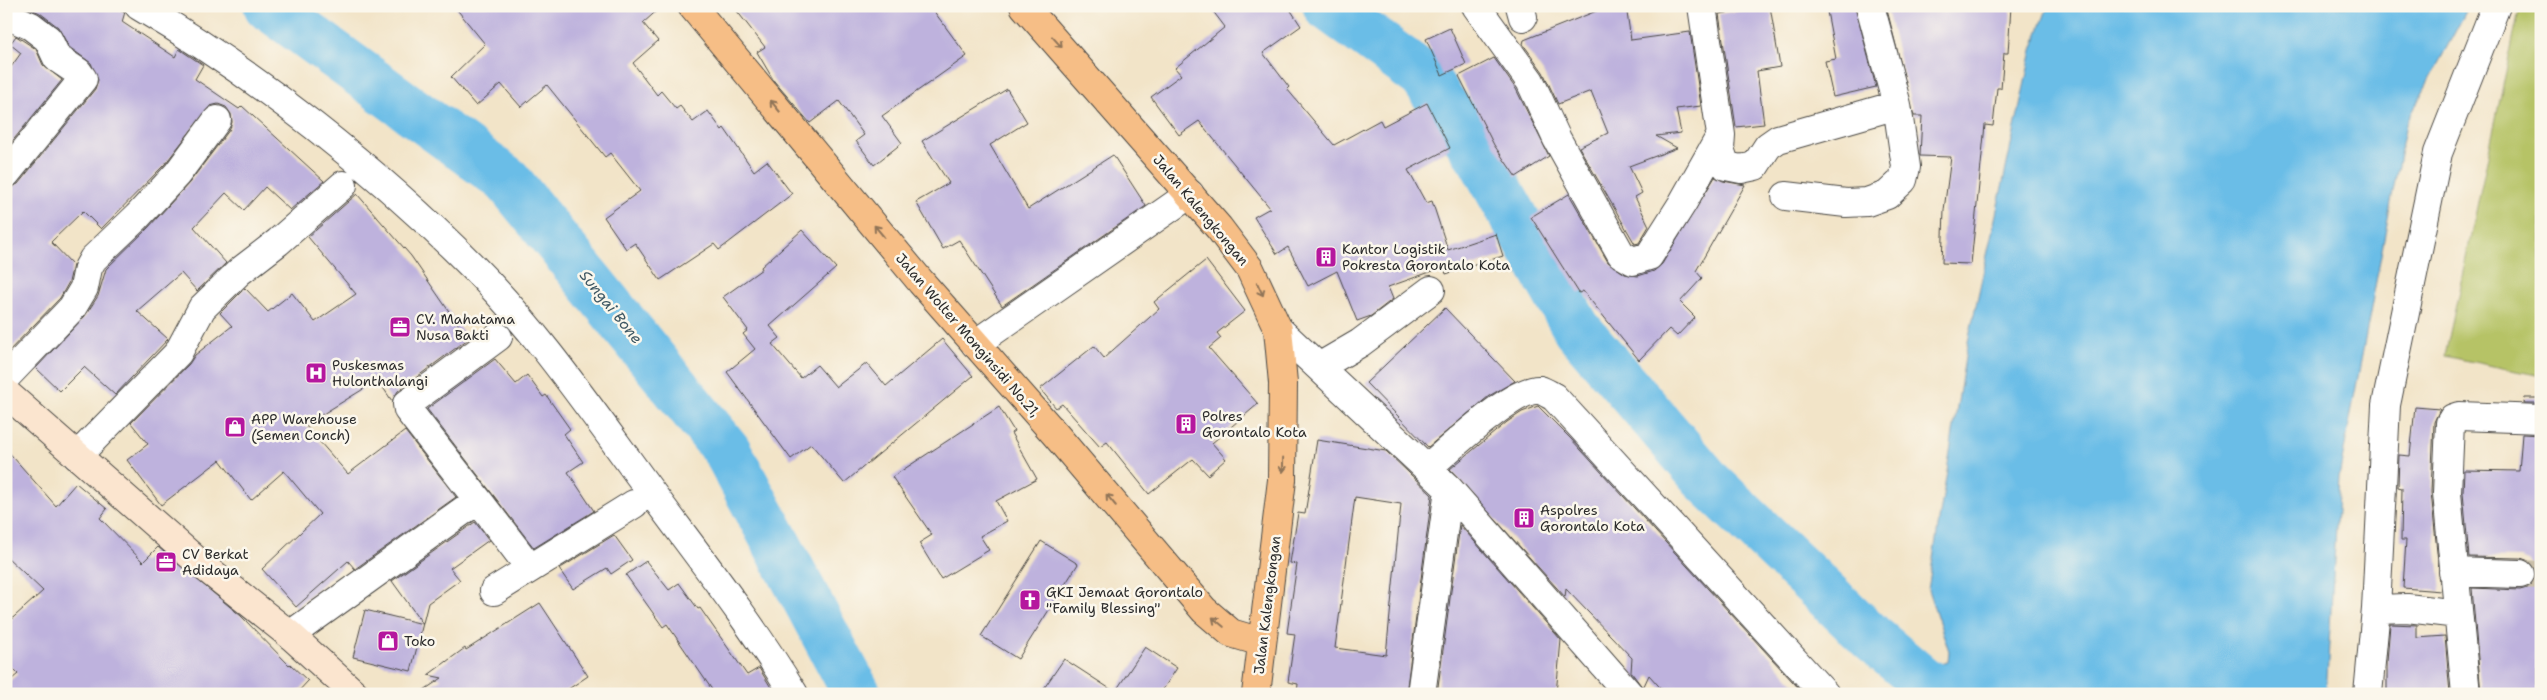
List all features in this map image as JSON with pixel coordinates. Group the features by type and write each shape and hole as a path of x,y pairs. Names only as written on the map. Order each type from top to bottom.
{"highway":[{"name":"Jalan Wolter Monginsidi No.21,","path":"692,6 921,282 1204,610 1231,633 1261,642"},
{"name":"Jalan Kalengkongan","path":"1024,6 1190,194 1250,269 1278,328 1284,383 1282,480 1272,575 1261,642 1256,694"}],"street":[{"path":"139,6 194,40 298,114 370,171 474,268 538,341 586,400 731,596 794,694"},
{"path":"1476,6 1530,81 1558,139 1607,229 1622,254 1632,261 1649,256 1682,204 1721,135"},
{"path":"1702,6 1721,135 1720,148 1726,166 1731,168 1755,166 1768,146 1778,138 1897,105"},
{"path":"1786,196 1846,203 1867,202 1887,195 1903,180 1906,167 1897,105 1870,6"},
{"path":"2368,694 2376,609 2386,404 2438,153 2496,6"},
{"path":"6,15 30,26 48,39 58,58 78,72 83,79 6,174"},
{"path":"6,377 72,308 84,288 88,268 93,259 137,217 177,174 217,120"},
{"path":"77,456 178,353 202,308 239,272 278,242 343,185"},
{"path":"975,344 1190,194"},
{"path":"1319,367 1360,343 1431,290"},
{"path":"1278,328 1449,489 1626,692"},
{"path":"498,337 407,404 408,410 530,568"},
{"path":"1427,468 1506,403 1526,392 1540,390 1554,397 1825,694"},
{"path":"6,393 197,561 290,635 355,694"},
{"path":"2466,694 2447,493 2450,423 2453,418 2459,416 2541,419"},
{"path":"1421,694 1449,489"},
{"path":"290,635 478,500"},
{"path":"494,591 634,504"},
{"path":"2453,572 2520,574"},
{"path":"2376,609 2407,608 2458,614"}],"green space":[{"path":"2520,6 2541,6 2541,376 2445,356"}],"water":[{"path":"2048,6 2469,6 2406,123 2339,477 2326,694 1914,694 1930,667 1948,662 1949,651 1928,590 1966,351 2032,50"}],"building":[{"path":"25,6 113,6 125,12 122,22 175,57 179,49 203,65 195,79 239,109 242,106 324,181 290,210 265,187 244,210 226,193 194,227 226,263 197,291 181,273 137,311 168,339 115,395 84,367 60,391 36,368 85,316 98,296 106,269 148,228 189,183 230,129 232,122 231,114 226,107 218,104 210,106 165,164 101,229 83,211 51,242 73,265 69,282 60,298 6,354 6,189 18,184 95,89 98,80 91,63 69,47 58,27 40,13"},
{"path":"454,6 662,6 643,23 658,41 633,63 657,95 661,91 676,109 680,106 693,122 708,111 722,130 724,128 754,171 767,161 792,194 719,250 714,244 660,280 635,243 626,249 604,217 640,191 610,153 605,157 547,85 521,107 501,84 476,106 451,77 485,44"},
{"path":"733,6 930,6 967,56 882,116 902,143 874,165 856,141 864,135 839,101 810,123 774,81 757,52 765,47"},
{"path":"1209,6 1288,6 1301,26 1263,53 1289,87 1287,89 1334,145 1380,120 1383,126 1427,103 1450,148 1408,170 1426,203 1432,201 1448,250 1496,234 1503,256 1446,274 1444,267 1388,287 1393,299 1371,316 1357,321 1337,271 1308,286 1288,247 1277,254 1254,217 1270,208 1199,121 1179,135 1151,97 1181,75 1175,68 1225,27"},
{"path":"1609,6 1626,6 1631,40 1690,32 1701,106 1676,109 1681,133 1656,136 1677,148 1629,166 1642,193 1635,197 1649,226 1639,243 1635,244 1579,147 1608,133 1591,91 1558,104 1543,72 1523,44 1524,40"},
{"path":"1770,6 1780,67 1757,71 1764,124 1736,127 1719,14"},
{"path":"1826,6 1855,6 1876,87 1833,97 1825,61 1836,59"},
{"path":"1886,6 2011,6 2008,53 2004,53 2001,88 1997,88 1993,126 1985,125 1971,264 1942,263 1944,210 1951,157 1920,156 1922,116 1914,116"},
{"path":"1450,28 1466,64 1442,75 1426,39"},
{"path":"16,36 36,49 43,65 62,80 6,149 6,74 21,53 10,44"},
{"path":"1494,58 1516,89 1549,156 1516,177 1494,145 1459,76"},
{"path":"1007,89 1027,122 990,145 1028,209 1113,155 1146,206 1002,306 959,240 943,249 916,202 949,183 922,141"},
{"path":"1715,177 1723,181 1745,185 1696,271 1702,278 1680,302 1695,317 1677,336 1669,329 1639,360 1583,291 1579,293 1531,217 1569,194 1608,262 1625,274 1638,276 1654,271 1662,264"},
{"path":"357,194 411,256 468,339 398,391 392,401 378,380 305,425 348,474 405,431 456,497 355,569 348,561 296,607 262,569 320,514 284,471 251,500 220,460 161,505 127,460 148,444 131,423 189,364 195,355 232,326 220,313 245,288 268,312 292,293 315,322 356,294 308,237"},
{"path":"802,230 836,268 770,326 780,338 772,344 801,378 817,365 836,387 867,363 886,386 942,339 973,376 844,483 811,444 791,459 727,372 755,349 743,334 748,330 723,297 762,269 761,267"},
{"path":"1206,260 1245,311 1217,333 1221,338 1209,348 1258,404 1212,443 1226,459 1208,475 1193,459 1149,494 1107,442 1100,447 1062,404 1056,408 1040,389 1094,346 1104,358 1159,309 1154,302"},
{"path":"1445,308 1515,381 1489,396 1428,447 1366,383"},
{"path":"495,359 516,384 527,375 543,397 546,395 570,429 564,434 583,462 568,472 594,511 534,548 427,409"},
{"path":"2525,398 2541,398 2541,403 2524,403"},
{"path":"1538,406 1571,439 1804,694 1666,694 1649,675 1643,688 1631,672 1632,658 1566,589 1565,597 1450,469 1507,422 1522,412"},
{"path":"999,407 1014,431 1011,433 1037,479 996,501 1007,521 980,536 989,550 941,579 919,543 932,535 892,477"},
{"path":"2415,407 2440,409 2434,422 2431,492 2441,591 2403,588 2406,540 2401,540 2402,488 2398,487 2399,455 2410,456"},
{"path":"2522,434 2541,435 2541,662 2538,661 2538,694 2481,694 2472,588 2520,590 2527,588 2533,583 2536,574 2529,561 2521,558 2469,557 2463,493 2464,470 2519,471"},
{"path":"1317,440 1386,451 1432,495 1406,694 1297,694 1298,684 1288,682 1295,634 1287,633 1297,564 1290,563 1298,513 1305,514","holes":["1355,497 1401,504 1386,655 1335,648"]},
{"path":"6,449 56,506 76,483 107,509 100,518 143,562 158,547 241,616 289,665 308,681 296,694 6,694 6,684 18,674 6,662 6,624 43,591 6,556"},
{"path":"475,522 489,540 450,568 460,580 428,603 423,624 392,581"},
{"path":"1460,525 1561,640 1556,694 1437,694"},
{"path":"614,535 632,560 611,574 607,568 573,589 559,569"},
{"name":"GKI Jemaat Gorontalo \"Family Blessing\"","path":"1041,541 1078,564 1018,659 981,636"},
{"path":"646,561 669,590 679,583 698,609 700,608 747,675 759,668 775,694 715,694 667,624 663,627 626,575"},
{"path":"540,603 588,676 561,694 418,694 442,678 428,675 465,648 466,650"},
{"name":"Toko","path":"365,610 423,624 411,671 353,657"},
{"path":"2390,624 2417,625 2417,638 2445,636 2450,694 2387,694"},
{"path":"1145,647 1177,668 1160,694 1040,694 1064,659 1115,692"}],"waterway":[{"name":"Sungai Bone","path":"268,6 507,180 727,451 857,694"},
{"path":"1327,6 1423,76 1481,158 1577,329 1709,483 1872,638 1922,680 1948,694"}],"tunnel":[{"path":"2520,574 2541,575"}],"place":[{"name":"Kantor Logistik Pokresta Gorontalo Kota","path":"1326,257"},
{"name":"CV. Mahatama Nusa Bakti","path":"400,327"},
{"name":"Puskesmas Hulonthalangi","path":"316,373"},
{"name":"Polres Gorontalo Kota","path":"1186,424"},
{"name":"APP Warehouse (Semen Conch)","path":"235,427"},
{"name":"Aspolres Gorontalo Kota","path":"1524,518"},
{"name":"CV Berkat Adidaya","path":"166,562"},
{"name":"GKI Jemaat Gorontalo \"Family Blessing\"","path":"1030,600"},
{"name":"Toko","path":"388,641"}]}
